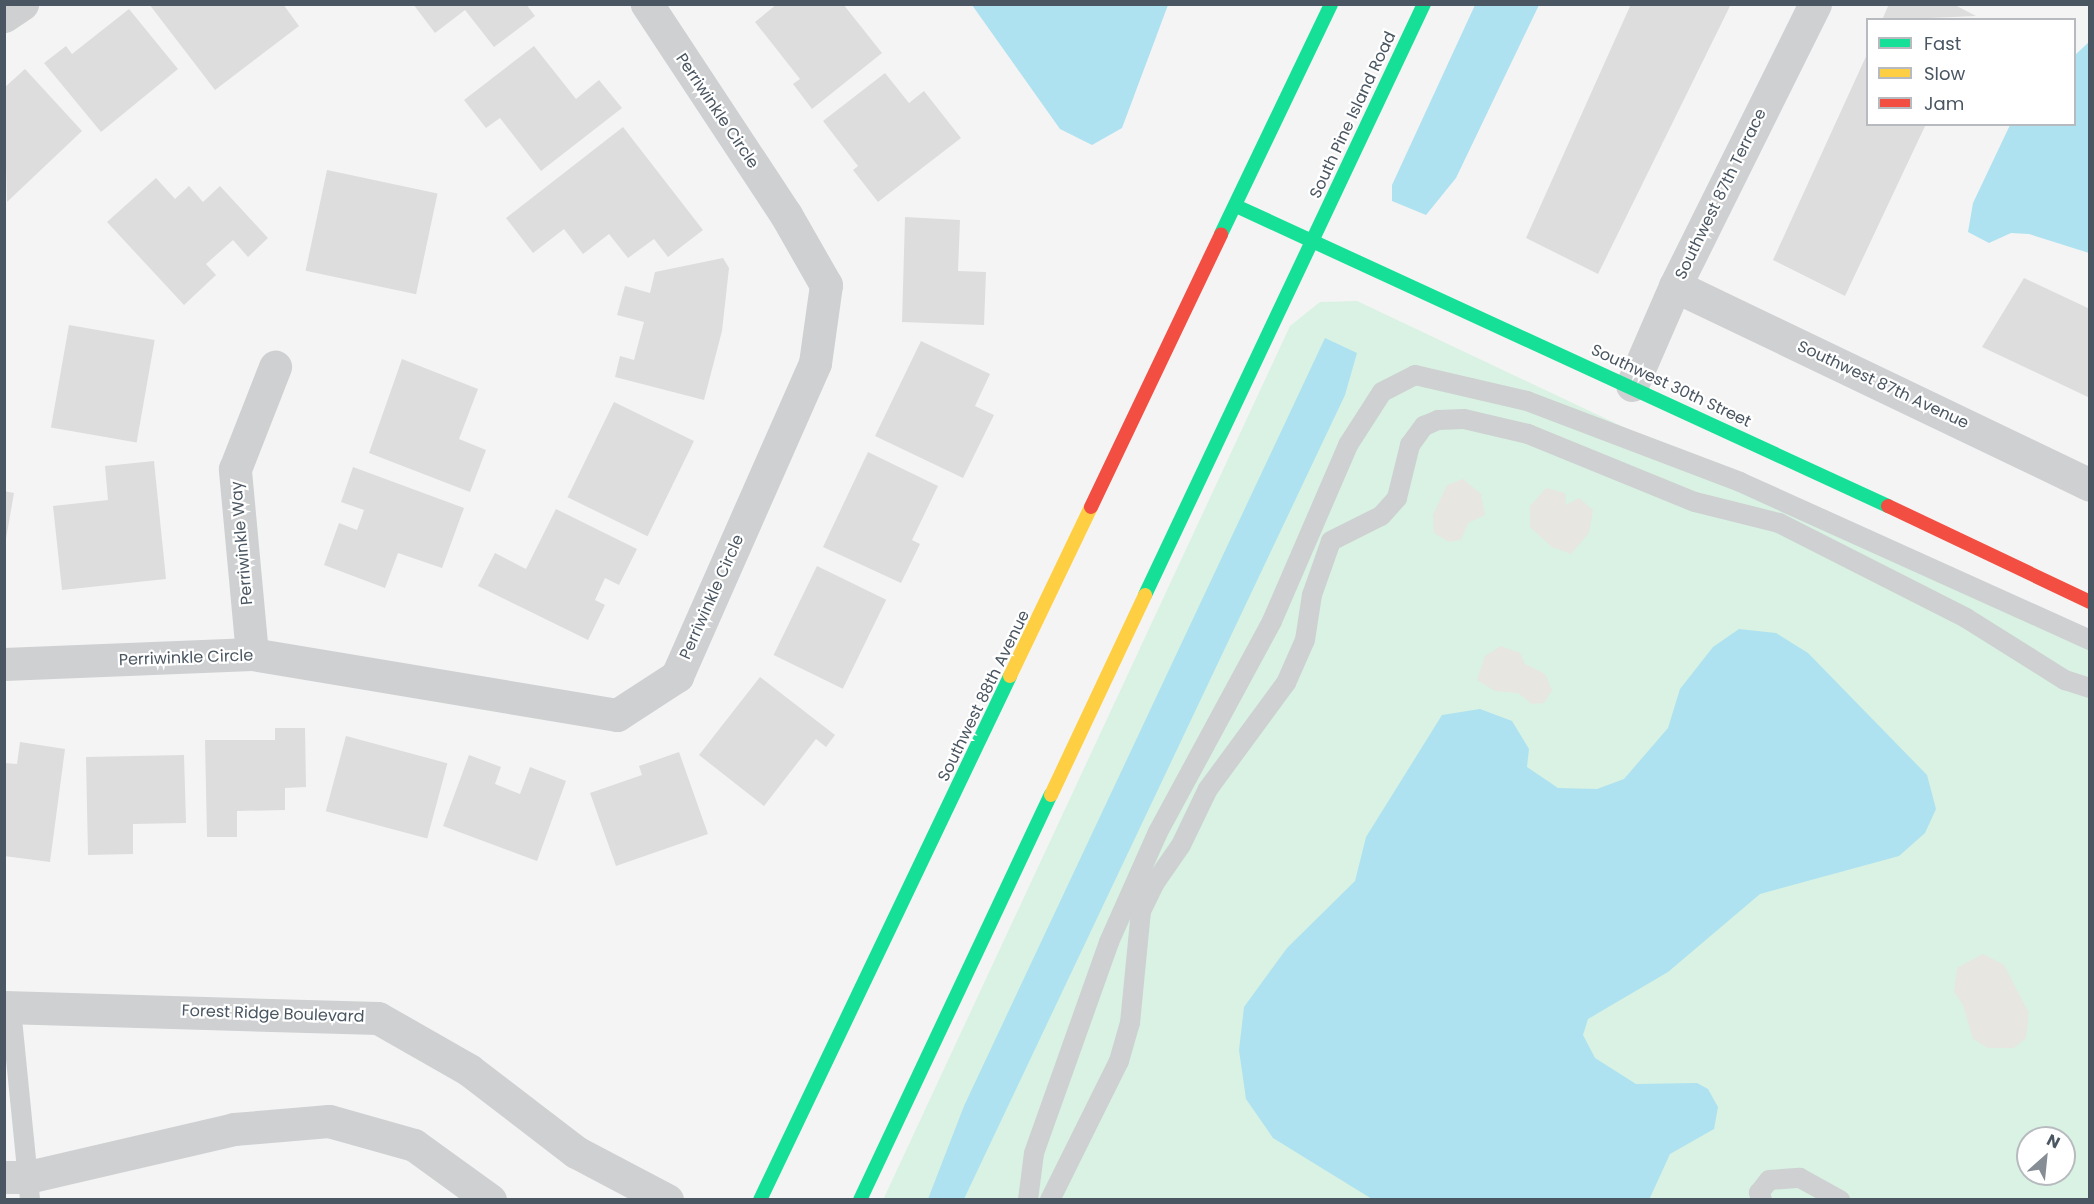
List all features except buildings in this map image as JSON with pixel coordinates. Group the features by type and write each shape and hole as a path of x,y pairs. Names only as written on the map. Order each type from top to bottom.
{"main road":[{"path":"1236,206 1331,4"},
{"name":"South Pine Island Road","path":"1312,240 1424,4"},
{"name":"Southwest 30th Street","path":"1236,206 1632,385 2090,602"},
{"name":"Southwest 88th Avenue","path":"760,1200 1236,206"},
{"path":"860,1200 1312,240"}],"street":[{"path":"4,16 22,4"},
{"name":"Perriwinkle Circle","path":"4,664 252,654 617,715 677,676 815,363 826,285 786,215 646,4"},
{"name":"Southwest 87th Terrace","path":"1632,385 1675,286 1815,4"},
{"name":"Southwest 87th Avenue","path":"1675,286 2090,485"},
{"name":"Perriwinkle Way","path":"252,654 235,470 275,367"},
{"name":"Forest Ridge Boulevard","path":"8,1008 378,1018 469,1070 576,1152 667,1200"},
{"path":"21,1184 234,1129 329,1121 414,1145 490,1200"}],"lane":[{"path":"1028,1200 1034,1153 1109,942 1158,832 1272,621 1348,445 1382,392 1415,375 1527,401 1751,486 2090,640"},
{"path":"1050,1200 1119,1061 1130,1023 1141,911 1154,884 1181,845 1208,789 1286,682 1305,640 1312,595 1330,541 1381,516 1397,498 1410,445 1424,426 1438,420 1464,419 1528,434 1685,498 1779,523 1966,618 2065,680 2090,688"},
{"path":"8,1008 21,1184"},
{"path":"1762,1200 1759,1193 1769,1180 1800,1178 1840,1200"}],"green space":[{"path":"1357,301 2089,647 2089,1199 883,1200 1290,326 1320,302"}],"sand":[{"path":"1463,479 1481,494 1485,515 1468,523 1461,540 1449,542 1434,533 1433,515 1447,485"},
{"path":"1546,488 1565,493 1566,505 1579,498 1593,510 1589,533 1571,554 1552,547 1530,527 1530,506"},
{"path":"1501,646 1520,653 1525,664 1545,674 1552,690 1544,703 1532,704 1518,693 1495,691 1477,680 1485,656"},
{"path":"1983,954 2004,965 2029,1013 2026,1038 2014,1048 1988,1048 1973,1039 1963,1005 1954,992 1957,968"}],"water":[{"path":"972,5 1168,5 1122,128 1092,145 1060,129"},
{"path":"1475,5 1539,5 1456,178 1426,215 1392,201 1392,185"},
{"path":"2089,42 2089,253 2029,234 2011,233 1989,243 1968,232 1973,203 2010,126 2076,126 2076,54"},
{"path":"1325,338 1357,353 1345,395 964,1199 928,1199 964,1106"},
{"path":"1739,629 1776,633 1808,653 1927,775 1936,809 1925,833 1899,856 1760,894 1668,972 1588,1019 1583,1035 1595,1058 1636,1084 1697,1083 1708,1089 1718,1107 1714,1129 1670,1154 1649,1200 1372,1199 1273,1138 1246,1099 1239,1050 1244,1007 1287,948 1355,881 1366,837 1442,715 1480,709 1512,721 1529,749 1527,767 1558,788 1597,789 1624,779 1668,728 1680,689 1713,647"}],"traffic: fast":[{"path":"1221,234 1331,4"},
{"path":"1145,595 1424,4"},
{"path":"1236,206 1888,506"},
{"path":"760,1200 1010,676"},
{"path":"860,1200 1051,795"}],"traffic: slow":[{"path":"1010,676 1091,507"},
{"path":"1051,795 1145,595"}],"traffic: jam":[{"path":"1091,507 1221,234"},
{"path":"1888,506 2090,602"}]}
